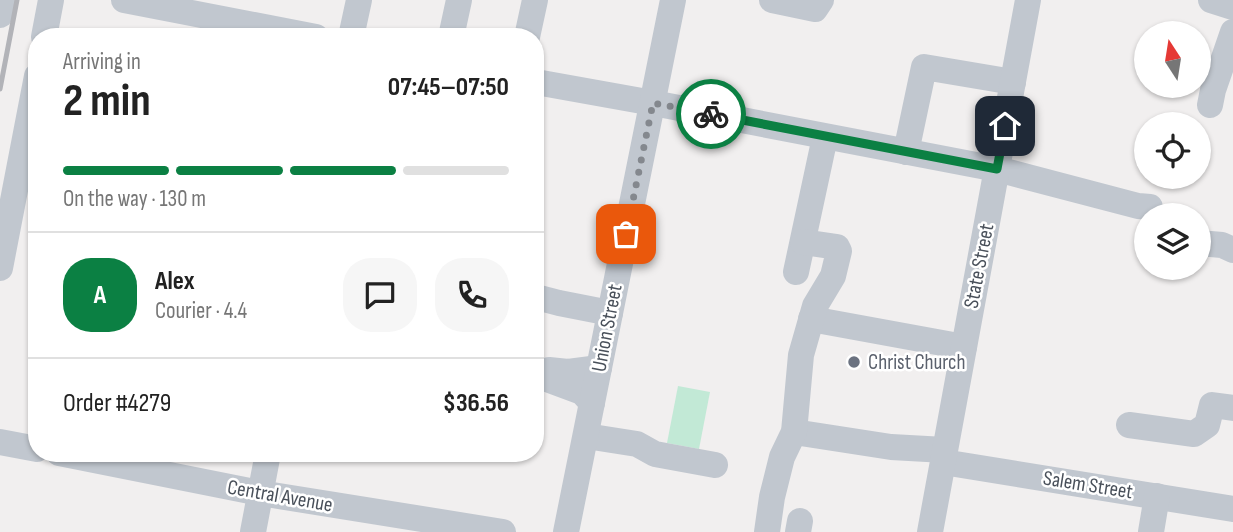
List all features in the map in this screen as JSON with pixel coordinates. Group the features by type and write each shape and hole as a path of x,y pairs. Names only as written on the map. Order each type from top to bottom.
{"street":[{"path":"0,15 3,0"},
{"path":"46,28 51,0"},
{"path":"124,0 238,28"},
{"path":"353,28 359,0"},
{"path":"453,28 459,0"},
{"path":"529,28 535,0"},
{"name":"Union Street","path":"566,532 673,0"},
{"path":"772,0 815,9 821,0"},
{"name":"State Street","path":"930,532 1028,0"},
{"path":"1211,0 1233,7"},
{"path":"1210,105 1233,32"},
{"path":"906,152 924,67 1013,82"},
{"path":"544,83 997,169 1134,205"},
{"path":"0,268 28,123"},
{"path":"796,272 825,137"},
{"path":"767,532 782,457 794,432 801,355 815,306 833,276 839,251 837,247 803,242"},
{"path":"1211,245 1233,250"},
{"path":"544,299 610,313"},
{"path":"811,319 964,347"},
{"path":"544,371 599,369"},
{"path":"544,377 583,392 592,402"},
{"path":"1129,425 1194,434 1208,425 1212,405 1233,408"},
{"name":"Salem Street","path":"794,432 944,456 1233,509"},
{"path":"586,436 637,444 655,454 715,465"},
{"path":"0,442 28,447"},
{"name":"Central Avenue","path":"104,462 260,493 503,532"},
{"path":"253,532 266,462"},
{"path":"1151,532 1157,496"}],"green space":[{"path":"678,386 710,392 699,449 667,443"}],"railway":[{"path":"0,89 17,0"}],"way so far":[{"path":"626,234 653,103 711,114"}],"place":[{"name":"Christ Church","path":"854,362"}],"route":[{"path":"711,114 997,169 1005,126"}]}
